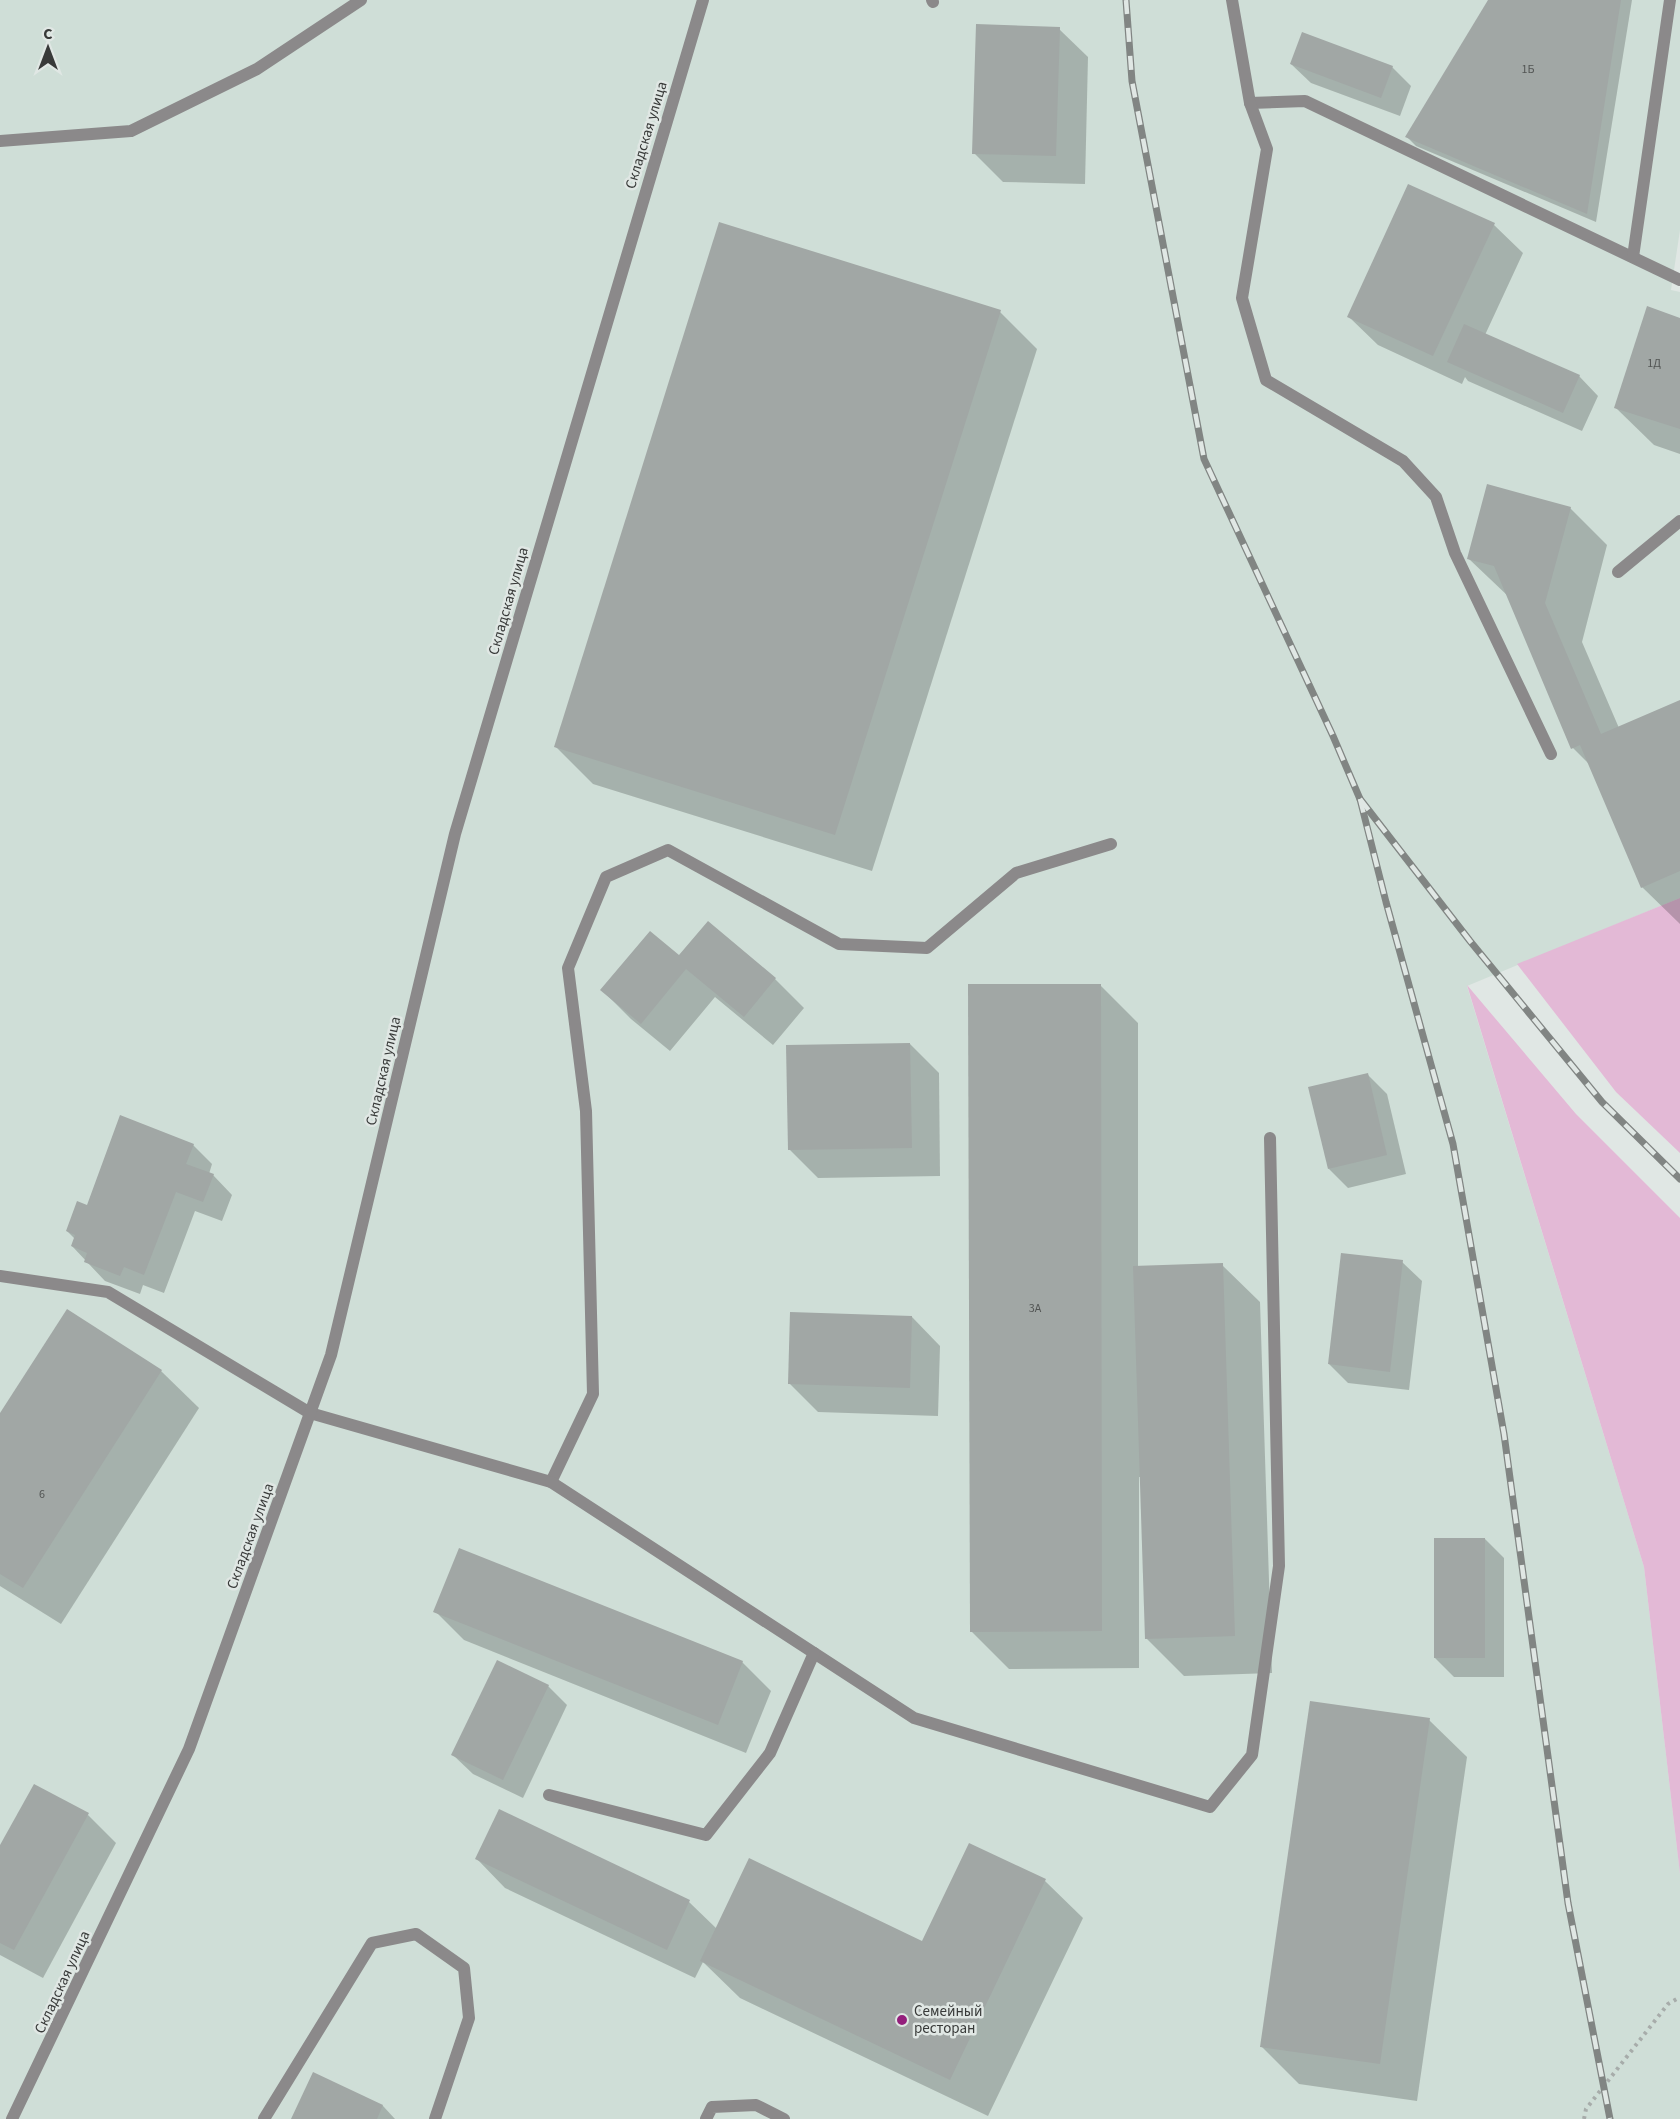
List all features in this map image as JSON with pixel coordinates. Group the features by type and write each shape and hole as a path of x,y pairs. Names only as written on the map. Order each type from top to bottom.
{"street":[{"path":"0,141 131,131 257,69 361,0"},
{"name":"Складская улица","path":"12,2119 189,1749 331,1355 455,834 703,0"},
{"path":"1232,0 1250,103 1267,149 1242,298 1266,380 1403,461 1436,497 1455,553 1551,754"},
{"path":"1633,257 1670,0"},
{"path":"1250,103 1305,101 1680,280"},
{"path":"1618,572 1680,521"},
{"path":"550,1482 593,1394 586,1111 568,968 606,878 668,850 839,944 927,948 1016,873 1111,844"},
{"path":"0,1276 108,1292 310,1413 550,1482 914,1718 1210,1807 1252,1755 1279,1566 1270,1138"},
{"path":"549,1795 706,1835 770,1753 814,1653"},
{"path":"264,2119 372,1943 416,1934 464,1968 469,2018 435,2119"},
{"path":"706,2119 712,2107 756,2105 784,2119"}],"path":[{"path":"1584,2119 1586,2109 1668,2004 1680,1997"}],"shaded area":[{"path":"0,0 1680,0 1680,230 1671,290 1680,292 1680,898 1467,986 1644,1567 1680,1874 1680,2119 0,2119"},
{"path":"1680,898 1680,1153 1616,1092 1517,964"},
{"path":"1467,985 1576,1114 1680,1218 1680,1874 1644,1567"}],"building":[{"path":"1488,0 1621,0 1587,214 1405,137"},
{"path":"976,24 1060,27 1056,156 972,154"},
{"path":"1302,32 1393,66 1381,98 1290,64"},
{"path":"1408,184 1495,223 1433,356 1347,317"},
{"path":"719,222 1001,310 835,835 554,747"},
{"path":"1647,306 1680,318 1680,429 1614,408"},
{"path":"1464,324 1580,375 1563,413 1447,362"},
{"path":"1487,484 1571,507 1545,603 1601,734 1680,700 1680,871 1641,888 1580,745 1571,749 1494,566 1467,559"},
{"path":"708,921 776,978 744,1017 686,969 641,1024 600,990 650,931 679,955"},
{"path":"968,984 1101,984 1102,1631 970,1632"},
{"path":"910,1043 912,1148 788,1150 786,1045"},
{"path":"1368,1073 1387,1155 1328,1169 1308,1087"},
{"path":"120,1115 194,1144 186,1164 214,1174 203,1202 176,1192 144,1275 124,1267 120,1276 84,1262 87,1253 71,1246 75,1235 66,1231 77,1201 87,1205"},
{"path":"1341,1253 1403,1260 1390,1372 1328,1364"},
{"path":"1223,1263 1235,1636 1145,1639 1133,1266"},
{"path":"67,1309 162,1370 23,1588 0,1574 0,1413"},
{"path":"790,1312 912,1316 910,1388 788,1384"},
{"path":"1434,1538 1485,1538 1485,1658 1434,1658"},
{"path":"459,1548 743,1661 718,1725 433,1612"},
{"path":"497,1660 549,1685 503,1780 451,1755"},
{"path":"1310,1701 1430,1718 1380,2064 1260,2047"},
{"path":"34,1784 89,1813 14,1950 0,1943 0,1845"},
{"path":"499,1809 690,1900 667,1950 475,1859"},
{"name":"Семейный ресторан","path":"969,1843 1046,1879 950,2080 700,1961 749,1858 922,1941"},
{"path":"313,2072 383,2105 377,2119 291,2119"}],"railway":[{"path":"1126,0 1132,81 1204,459 1360,799 1470,941 1602,1102 1680,1179"},
{"path":"1360,799 1453,1144 1504,1434 1568,1903 1610,2119"}],"place":[{"name":"Семейный ресторан","path":"902,2020"}]}
